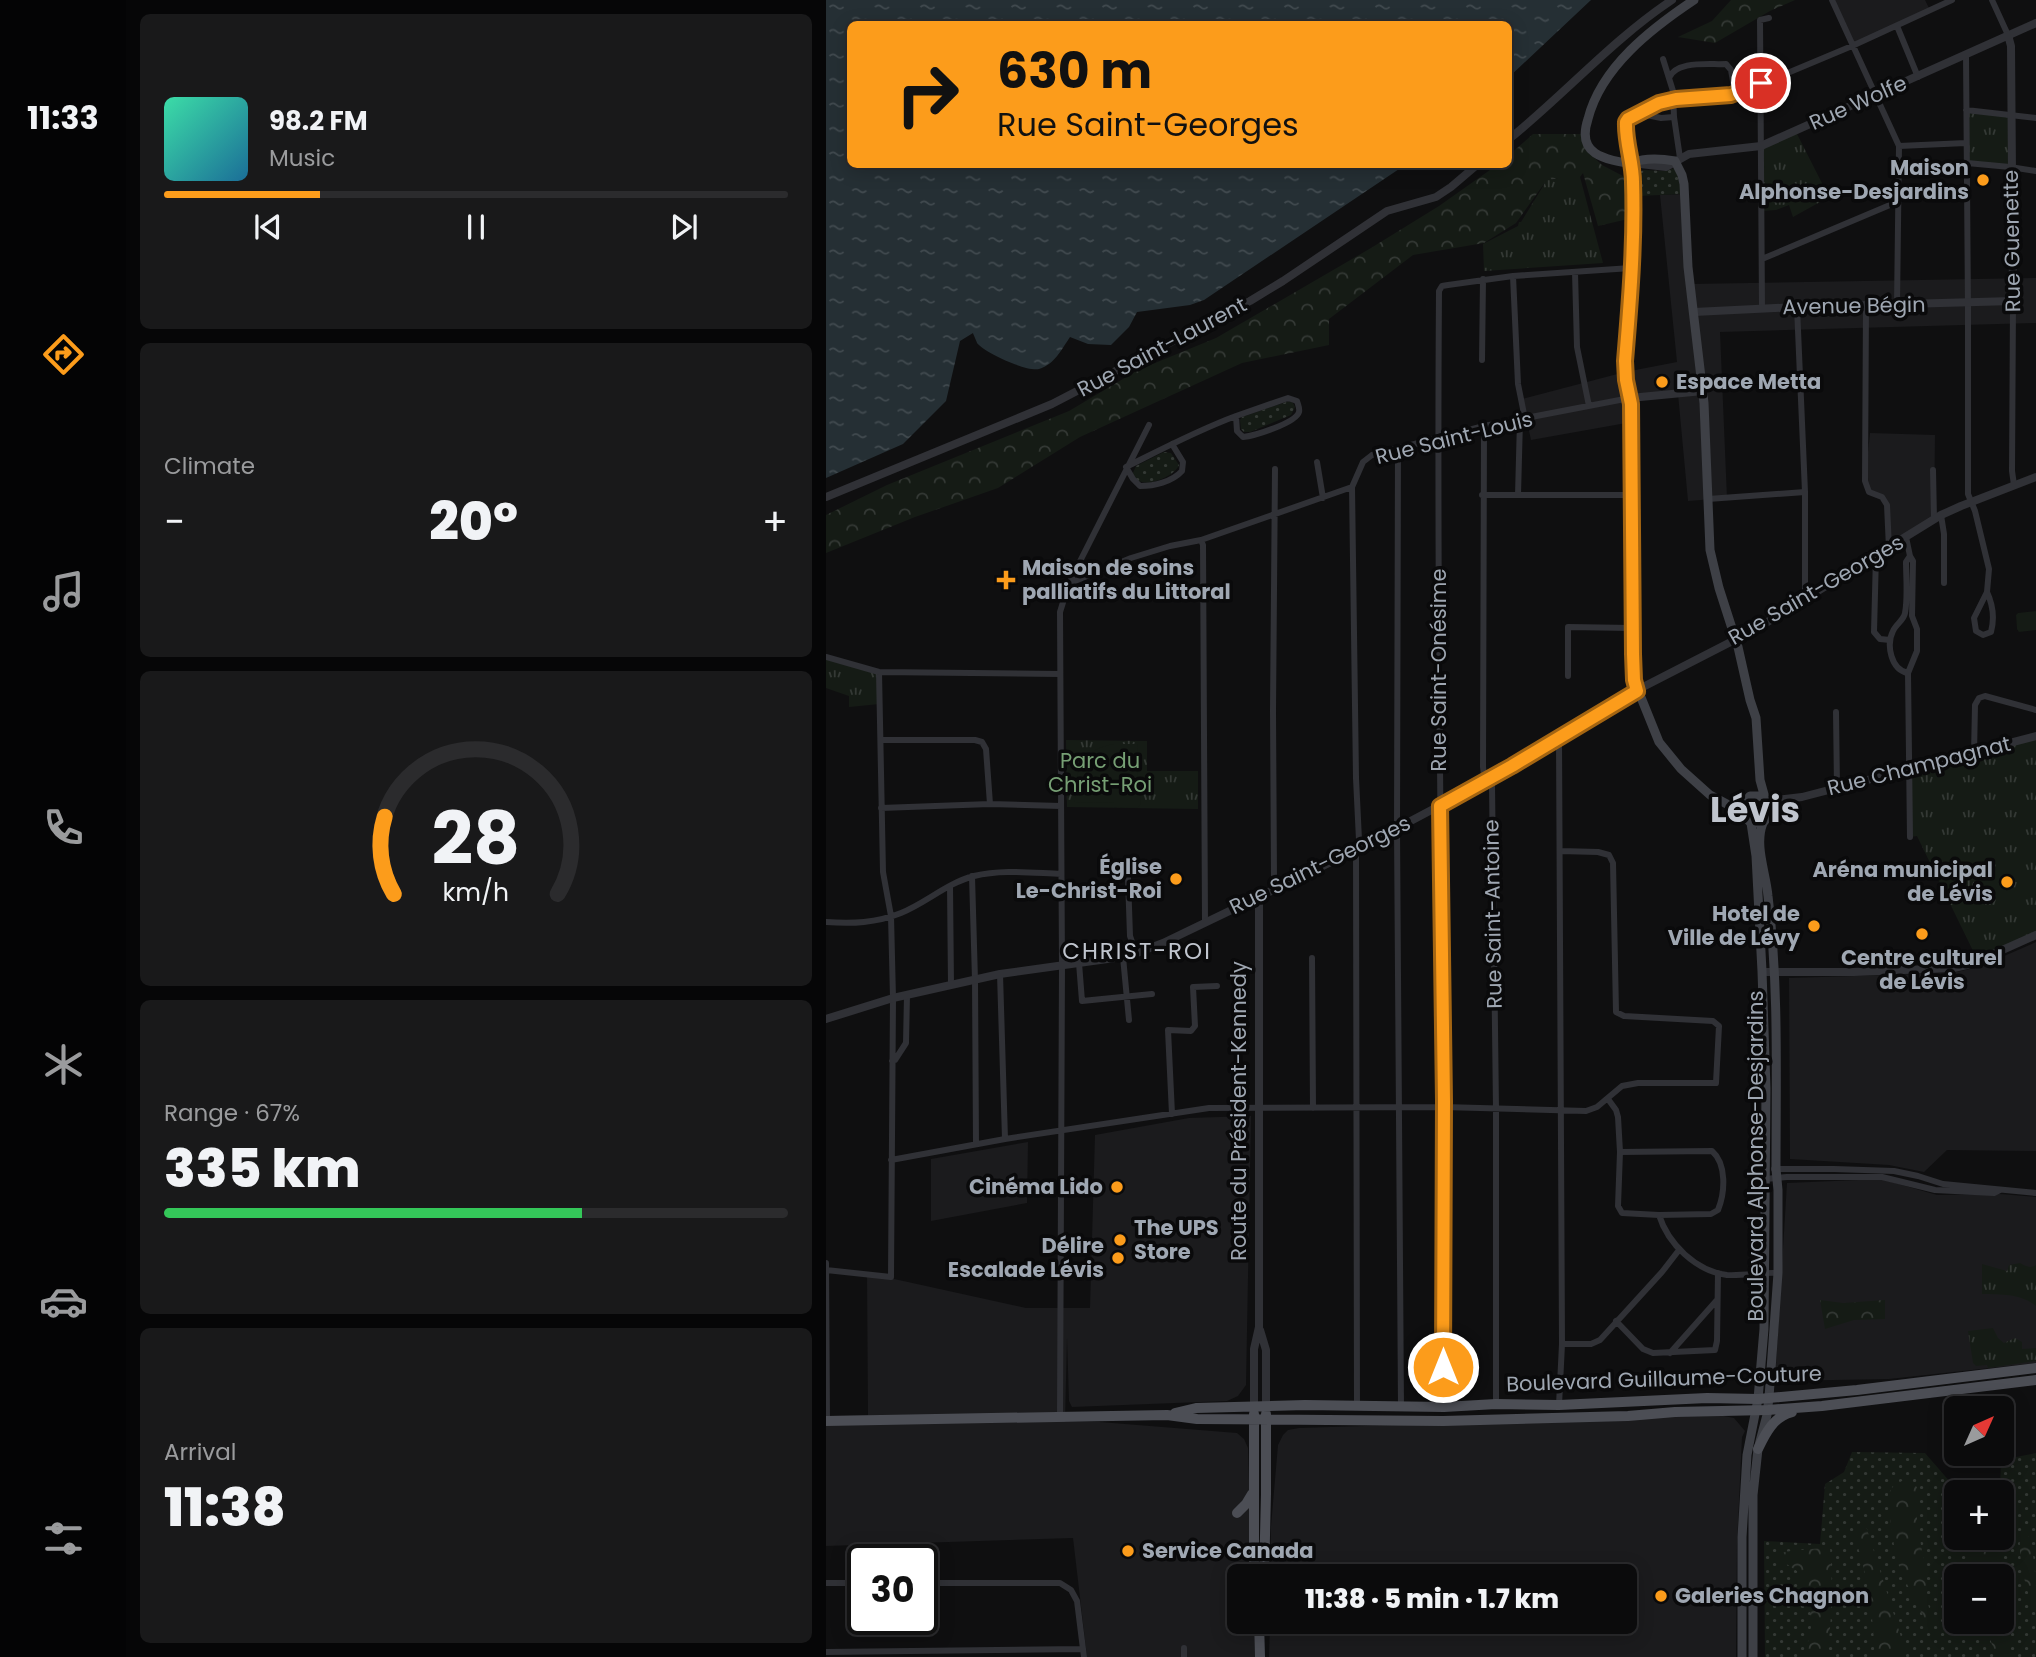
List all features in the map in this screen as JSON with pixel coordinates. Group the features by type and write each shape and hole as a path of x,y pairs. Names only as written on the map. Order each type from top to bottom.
{"main road":[{"path":"1632,163 1631,268 1625,361 1630,398 1634,680 1663,748 1681,769 1710,795 1729,805 1751,823 1763,822 1771,810 1760,779 1757,725 1711,555 1703,391 1688,259 1684,184 1678,160 1642,160 1632,163 1612,160 1596,153 1585,139 1586,125 1594,100 1605,81 1628,54 1688,2"},
{"path":"1612,160 1624,170 1633,185"},
{"path":"1743,815 1744,803 1755,786 1750,700"},
{"path":"1751,796 1767,799"},
{"name":"Boulevard Alphonse-Desjardins","path":"1753,1657 1753,1495 1758,1449 1768,1410 1778,1273 1774,972 1769,903 1760,846 1763,822"},
{"name":"Boulevard Alphonse-Desjardins","path":"1741,1657 1742,1524 1747,1455 1758,1399 1764,1329 1766,1089 1763,972 1756,856 1751,823"},
{"name":"Boulevard Guillaume-Couture","path":"1167,1415 1196,1408 1254,1406 1444,1407 1707,1398 1758,1399 2036,1368"},
{"name":"Boulevard Guillaume-Couture","path":"826,1421 1167,1415 1196,1419 1443,1421 1615,1417 1822,1406 2036,1380"},
{"name":"Route du Président-Kennedy","path":"1254,1406 1254,1564"},
{"name":"Route du Président-Kennedy","path":"1264,1564 1266,1406"},
{"path":"1758,1449 1769,1429 1780,1417 1822,1406"},
{"path":"1237,1513 1254,1491"},
{"path":"1259,1634 1260,1657"}],"street":[{"path":"1512,137 1540,115 1616,44 1672,0"},
{"path":"1832,0 1899,146 1897,305"},
{"path":"1632,163 1626,122 1659,103 1735,93 1852,46 1952,0"},
{"name":"Rue Guenette","path":"1992,0 2011,46 2014,485"},
{"path":"1762,308 1760,20 1769,18"},
{"name":"Rue Wolfe","path":"1678,160 1689,154 1761,146 2036,23"},
{"path":"1897,26 1918,77"},
{"path":"1966,55 1968,494 1975,511 1989,569 1987,592 1974,618 1976,631 1983,635 1991,632 1993,620 1993,605 1987,592"},
{"path":"1663,59 1673,100 1678,160"},
{"path":"1668,78 1671,72 1682,67 1726,64 1731,69 1735,93"},
{"path":"1966,110 2036,118"},
{"path":"1642,114 1661,118 1674,117"},
{"path":"1899,146 1966,143"},
{"path":"1967,163 2036,171"},
{"name":"Rue Saint-Laurent","path":"826,496 1063,398 1250,301 1380,215 1443,193 1473,168"},
{"path":"1762,259 1897,202"},
{"path":"1482,360 1483,279 1631,268"},
{"path":"1575,272 1577,347 1589,406"},
{"path":"1513,276 1518,384 1523,419 1518,495"},
{"name":"Rue Saint-Onésime","path":"1444,1407 1439,291 1442,286 1483,279"},
{"name":"Avenue Bégin","path":"1694,312 2013,302"},
{"path":"1866,305 1865,481 1869,492 1882,497 1887,505 1889,548"},
{"path":"1797,307 1807,597"},
{"name":"Rue Saint-Louis","path":"1353,487 1363,462 1372,455 1484,426 1630,398 1703,391"},
{"path":"1126,467 1201,429 1236,416 1288,398 1297,401 1299,407 1297,416 1291,420 1253,436 1243,437 1237,431 1236,416"},
{"path":"1060,1417 1060,612 1069,583 1149,425"},
{"name":"Rue Saint-Antoine","path":"1484,426 1483,767 1484,775 1492,785 1496,1404"},
{"path":"1126,467 1140,486 1175,478 1182,471 1183,462 1172,444"},
{"path":"1398,449 1397,829 1401,1407"},
{"path":"1317,462 1323,498"},
{"path":"1275,469 1273,725 1274,878 1277,888"},
{"path":"1933,470 1937,517 1944,534 1944,583"},
{"name":"Rue Saint-Georges","path":"826,1019 892,998 1000,974 1123,957 1163,943 1356,850 1488,780 1637,691 1736,640 1937,517 2036,477"},
{"path":"1069,583 1131,558 1201,540 1353,487 1359,840 1356,850 1357,1407"},
{"path":"1708,499 1805,492"},
{"path":"1482,495 1632,495"},
{"path":"1906,537 1910,556 1906,562 1909,615 1917,629 1917,651 1908,673 1910,837"},
{"path":"1201,540 1205,921"},
{"path":"1876,555 1874,632 1880,639 1891,640"},
{"path":"1908,673 1894,664 1891,640 1893,630 1909,615"},
{"path":"1568,676 1569,627 1632,628"},
{"path":"826,657 879,672 1060,674"},
{"path":"826,1270 891,1277 891,916 883,872 879,672"},
{"path":"1974,754 1975,705 1979,698 1985,696 2036,710"},
{"path":"1836,712 1837,787"},
{"name":"Rue Champagnat","path":"1770,814 1802,797 2036,736"},
{"path":"1559,739 1562,1110 1562,1344 1559,1405"},
{"path":"881,740 982,742 986,749 990,804"},
{"name":"Rue Champagnat","path":"1767,799 1802,797"},
{"path":"881,808 990,804 1061,806"},
{"path":"891,1160 1005,1139 1209,1108 1443,1107 1586,1111 1608,1100 1622,1086 1638,1083 1716,1083 1719,1026 1713,1020 1624,1016 1616,1012 1614,863 1608,855 1598,852 1560,851"},
{"path":"826,922 851,924 883,920 972,876 994,873 1061,874"},
{"path":"972,876 976,1144"},
{"path":"1128,878 1130,936 1136,954"},
{"path":"950,886 951,985"},
{"name":"Route du Président-Kennedy","path":"1254,1406 1254,1349 1259,1327 1259,896"},
{"path":"1763,972 1954,968 1971,964 2036,935"},
{"path":"1123,957 1129,1020"},
{"path":"1312,958 1313,1108"},
{"path":"1079,963 1082,1000 1152,994"},
{"path":"1000,974 1005,1139"},
{"path":"1172,1114 1168,1030 1191,1031 1195,1026 1193,987 1217,986"},
{"path":"892,1061 906,1043 907,995"},
{"path":"1608,1100 1618,1117 1618,1206 1622,1213 1711,1214 1718,1210 1723,1199 1721,1164 1712,1152 1620,1152"},
{"path":"1765,1174 1835,1168 1894,1171 1943,1184 2036,1193"},
{"path":"1659,1215 1662,1225 1679,1250 1695,1262 1729,1275 1778,1273"},
{"path":"1562,1344 1591,1344 1600,1340 1679,1250"},
{"path":"826,1263 826,1421"},
{"path":"1616,1321 1643,1349 1653,1353 1715,1350 1718,1273"},
{"path":"1670,1353 1717,1300"},
{"name":"Route du Président-Kennedy","path":"1259,1327 1266,1350 1266,1406"},
{"path":"826,1583 847,1583"},
{"path":"938,1583 1060,1583 1071,1590 1077,1601 1084,1657"},
{"path":"826,1652 1083,1648"},
{"path":"1184,1648 1184,1657"}],"shaded area":[{"path":"1832,0 1925,0 1930,10 1852,46"},
{"path":"1685,194 1691,284 2036,278 2036,323 1720,332 1727,498 1688,501 1678,394 1631,399 1632,422 1531,440 1522,399 1625,372 1677,362 1660,195"},
{"path":"1870,433 1935,435 1934,519 1889,548 1885,500 1874,495 1865,481"},
{"path":"2036,942 2036,1151 1947,1150 1924,1172 1889,1165 1790,1159 1789,978 1952,973 1979,967"},
{"path":"1251,1116 1246,1385 1238,1396 1227,1401 1072,1407 1069,1401 1067,1338 1065,1422 1100,1422 1237,1433 1244,1439 1248,1448 1252,1564 1227,1564 1227,1634 1254,1634 1255,1657 1087,1657 1073,1538 826,1546 826,1416 868,1415 867,1273 1026,1308 1090,1308 1095,1135 1189,1118"},
{"path":"1028,1142 1027,1203 931,1221 931,1159"},
{"path":"1881,1179 1937,1195 2000,1194 2036,1197 2036,1363 1889,1379 1775,1381 1787,1183"},
{"path":"1719,1415 1734,1418 1745,1431 1742,1437 1737,1545 1736,1657 1269,1657 1270,1634 1637,1634 1637,1564 1270,1564 1278,1445 1288,1430"}],"green space":[{"path":"1731,0 1795,0 1770,11 1715,43 1678,37 1712,21"},
{"path":"1966,110 2011,115 2010,167 1967,163"},
{"path":"1533,134 1582,134 1587,151 1629,183 1628,219 1598,226 1583,173 1546,181 1516,223 1484,243 1413,255 1329,319 1329,345 1242,363 1080,437 998,488 915,517 826,553 826,515 887,485 1069,411 1138,370 1216,338 1371,248 1439,206 1493,168 1512,168 1512,152"},
{"path":"1797,134 1829,197 1793,217 1789,205 1776,210 1761,211 1761,146"},
{"path":"1675,168 1683,194 1637,196 1639,172"},
{"path":"1577,170 1583,173 1580,177 1603,263 1484,271 1483,244 1518,226 1545,183 1544,178 1550,177 1552,180"},
{"path":"1289,401 1295,407 1291,415 1250,432 1241,429 1242,417"},
{"path":"1164,452 1171,453 1179,465 1168,476 1147,483 1132,475 1136,466"},
{"path":"2036,611 2036,630 2019,632 2016,615"},
{"path":"826,657 879,672 879,704 849,707 849,696 826,688"},
{"path":"2036,736 2036,935 1978,961 1917,836 1910,837 1908,769"},
{"name":"Parc du Christ-Roi","path":"1066,740 1147,741 1147,771 1198,771 1198,809 1067,807"},
{"path":"1114,744 1138,744 1137,781 1141,782 1140,805 1137,808 1114,807 1114,803 1075,802 1076,781 1081,764 1093,751"},
{"path":"2020,1263 2030,1267 2036,1265 2036,1306 2017,1297 1982,1294 1982,1264 2007,1271 2009,1265"},
{"path":"1820,1300 1843,1303 1885,1300 1885,1319 1854,1320 1825,1329"},
{"path":"1993,1328 2004,1343 2015,1338 2022,1342 2022,1349 2036,1348 2036,1361 1988,1368 1987,1365 1976,1366 1973,1363 1968,1331"},
{"path":"1852,1452 1925,1453 1948,1480 1944,1480 1944,1550 2014,1550 2014,1480 2000,1480 2001,1466 2014,1466 2014,1457 2036,1453 2036,1657 1765,1657 1764,1541 1820,1544 1825,1484 1844,1472"},
{"path":"1906,1479 1917,1487 1917,1523 1932,1621 1929,1627 1896,1559 1888,1494 1894,1485"},
{"path":"1865,1523 1905,1657 1875,1657 1869,1594 1853,1533 1856,1524"},
{"path":"2024,1526 2033,1556 2036,1611 2028,1593 2020,1555"},
{"path":"1830,1547 1832,1602 1827,1657 1805,1657 1812,1622 1806,1591 1797,1571 1774,1556"},
{"path":"1966,1550 1992,1550 1995,1564 1970,1564"},
{"path":"1989,1634 2007,1634 2011,1657 1995,1657"}],"water":[{"path":"826,0 1591,0 1512,74 1512,21 847,21 847,168 1401,168 1204,300 1190,305 1137,312 1129,327 1111,345 1088,344 1070,337 1045,367 1033,369 1016,365 988,352 977,343 973,333 960,341 946,401 903,444 826,478"}],"place":[{"name":"Maison Alphonse-Desjardins","path":"1983,180"},
{"name":"Espace Metta","path":"1662,382"},
{"name":"Maison de soins palliatifs du Littoral","path":"1006,580"},
{"name":"Église Le-Christ-Roi","path":"1176,879"},
{"name":"Aréna municipal de Lévis","path":"2007,882"},
{"name":"Hotel de Ville de Lévy","path":"1814,926"},
{"name":"Centre culturel de Lévis","path":"1922,934"},
{"name":"Cinéma Lido","path":"1117,1187"},
{"name":"The UPS Store","path":"1120,1240"},
{"name":"Délire Escalade Lévis","path":"1118,1258"},
{"name":"Service Canada","path":"1128,1551"},
{"name":"Galeries Chagnon","path":"1661,1596"}],"district":[{"name":"Lévis","path":"1755,810"},
{"name":"CHRIST-ROI","path":"1137,951"}],"route":[{"path":"1443,1367 1444,1101 1440,806 1559,739 1637,691 1633,654 1631,404 1625,361 1632,247 1633,169 1626,122 1659,103 1731,95 1761,83"}]}
